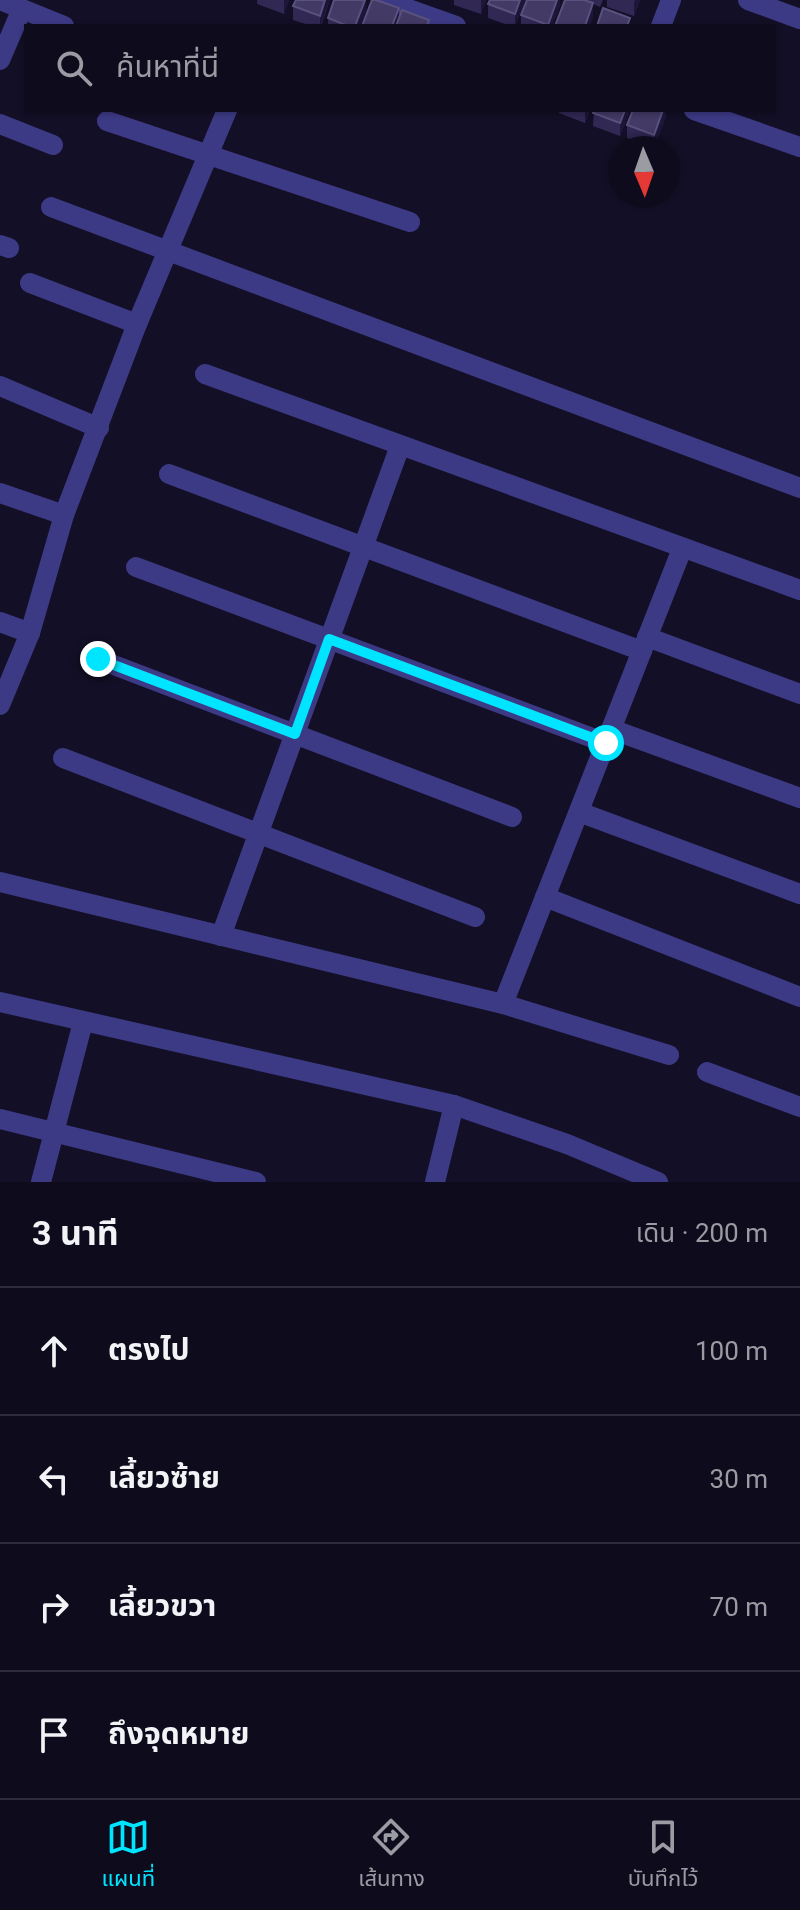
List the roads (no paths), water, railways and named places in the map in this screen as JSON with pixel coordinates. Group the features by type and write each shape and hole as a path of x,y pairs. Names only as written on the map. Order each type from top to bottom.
{"street":[{"path":"0,0 59,24"},
{"path":"383,0 450,24"},
{"path":"662,24 671,0"},
{"path":"748,0 800,19"},
{"path":"0,60 22,9"},
{"path":"0,705 30,633 64,515 137,324 226,112"},
{"path":"700,112 800,147"},
{"path":"107,121 410,222"},
{"path":"0,124 53,145"},
{"path":"51,207 800,488"},
{"path":"30,283 137,324"},
{"path":"205,374 800,590"},
{"path":"0,386 99,428"},
{"path":"221,936 400,446"},
{"path":"169,474 363,546 644,644 800,694"},
{"path":"0,493 64,515"},
{"path":"503,1004 682,549"},
{"path":"136,567 329,639 608,736 800,798"},
{"path":"0,622 30,633"},
{"path":"98,659 512,817"},
{"path":"63,758 475,917"},
{"path":"579,812 800,894"},
{"path":"0,882 503,1004 669,1055"},
{"path":"545,897 800,997"},
{"path":"0,1002 454,1105 567,1144 658,1182"},
{"path":"41,1182 83,1022"},
{"path":"707,1072 800,1107"},
{"path":"435,1182 454,1105"},
{"path":"0,1119 256,1182"}]}
